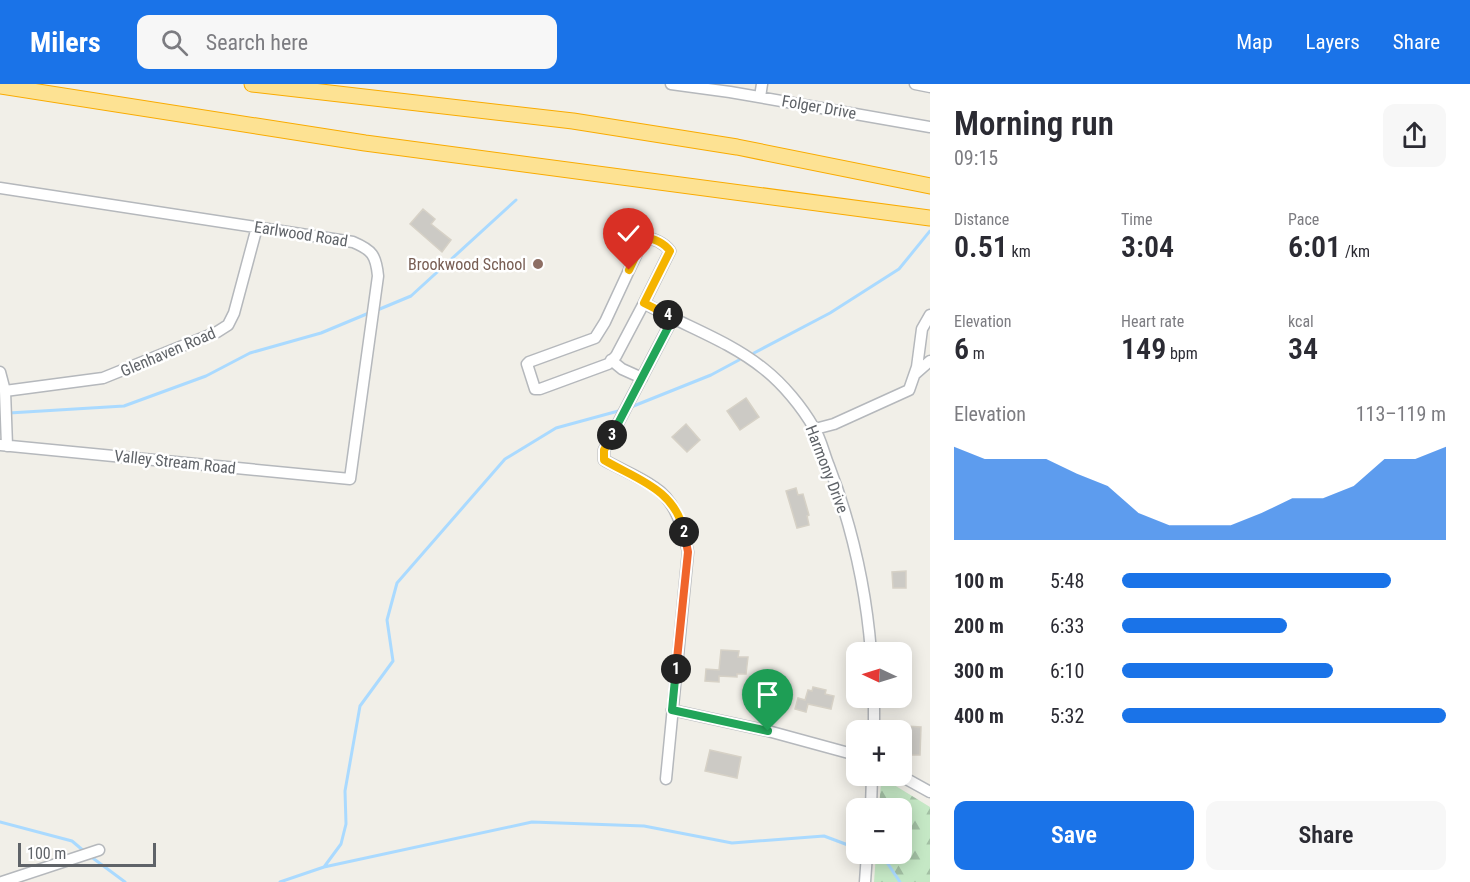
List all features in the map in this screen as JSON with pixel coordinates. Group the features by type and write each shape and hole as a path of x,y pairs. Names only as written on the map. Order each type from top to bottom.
{"highway":[{"path":"252,84 573,122 737,147 930,186"},
{"path":"0,86 365,143 930,218"}],"street":[{"name":"Folger Drive","path":"671,84 930,127"},
{"path":"760,97 762,84"},
{"path":"915,84 930,87"},
{"name":"Earlwood Road","path":"0,188 353,242 367,248 377,261 378,276 350,480"},
{"name":"Glenhaven Road","path":"5,391 103,378 217,332 228,325 234,313 256,227"},
{"path":"644,238 649,238 666,246 670,251 644,303 630,332 608,364 535,389 527,364 595,338 605,322 644,238"},
{"name":"Harmony Drive","path":"644,303 733,346 765,370 794,399 815,429 840,494 858,557 871,642"},
{"path":"815,429 834,424 909,390 915,374 922,329 930,315"},
{"path":"666,779 688,552 683,526 672,505 656,487 604,460 604,450 673,318"},
{"path":"612,360 622,369 642,378"},
{"path":"915,374 930,361"},
{"path":"0,372 5,391 3,446"},
{"name":"Valley Stream Road","path":"3,446 350,480"},
{"path":"672,710 768,731 846,752"},
{"path":"912,782 930,792"},
{"path":"2,882 99,850"},
{"path":"865,882 866,864"}],"green space":[{"path":"881,786 896,786 930,807 930,882 874,882 875,864 912,864 912,798 880,798"}],"building":[{"path":"423,209 435,219 431,224 451,240 442,252 410,224"},
{"path":"746,398 759,417 740,430 727,411"},
{"path":"686,424 700,440 687,452 672,437"},
{"path":"796,488 798,495 803,494 809,515 807,516 809,525 797,528 786,491"},
{"path":"906,571 906,588 893,588 892,572"},
{"path":"721,650 739,651 738,657 748,657 746,674 737,674 737,677 719,676 719,682 705,681 706,669 719,670"},
{"path":"813,687 826,690 825,694 834,696 831,709 808,704 806,712 795,709 798,698 805,700 808,690 812,691"},
{"path":"912,726 921,727 920,755 912,755"},
{"path":"710,750 741,757 737,778 705,771"}],"waterway":[{"path":"375,311 411,296 516,200"},
{"path":"754,353 830,313 899,269 930,231"},
{"path":"9,413 124,406 206,376 250,353 321,333 369,313"},
{"path":"631,407 711,375 739,360"},
{"path":"324,867 341,844 346,824 345,791 360,706 393,661 387,620 397,583 505,459 556,428 622,410"},
{"path":"0,822 72,841 85,852"},
{"path":"280,882 324,867 532,822 644,826 732,843 824,836 846,844"},
{"path":"90,856 125,882"},
{"path":"888,864 900,882"}],"place":[{"name":"Brookwood School","path":"538,264"}],"route":[{"path":"629,270 644,238 666,246 670,251 644,303 673,318 604,450 604,460 656,487 672,505 683,526 688,552 672,710 768,731"}]}
